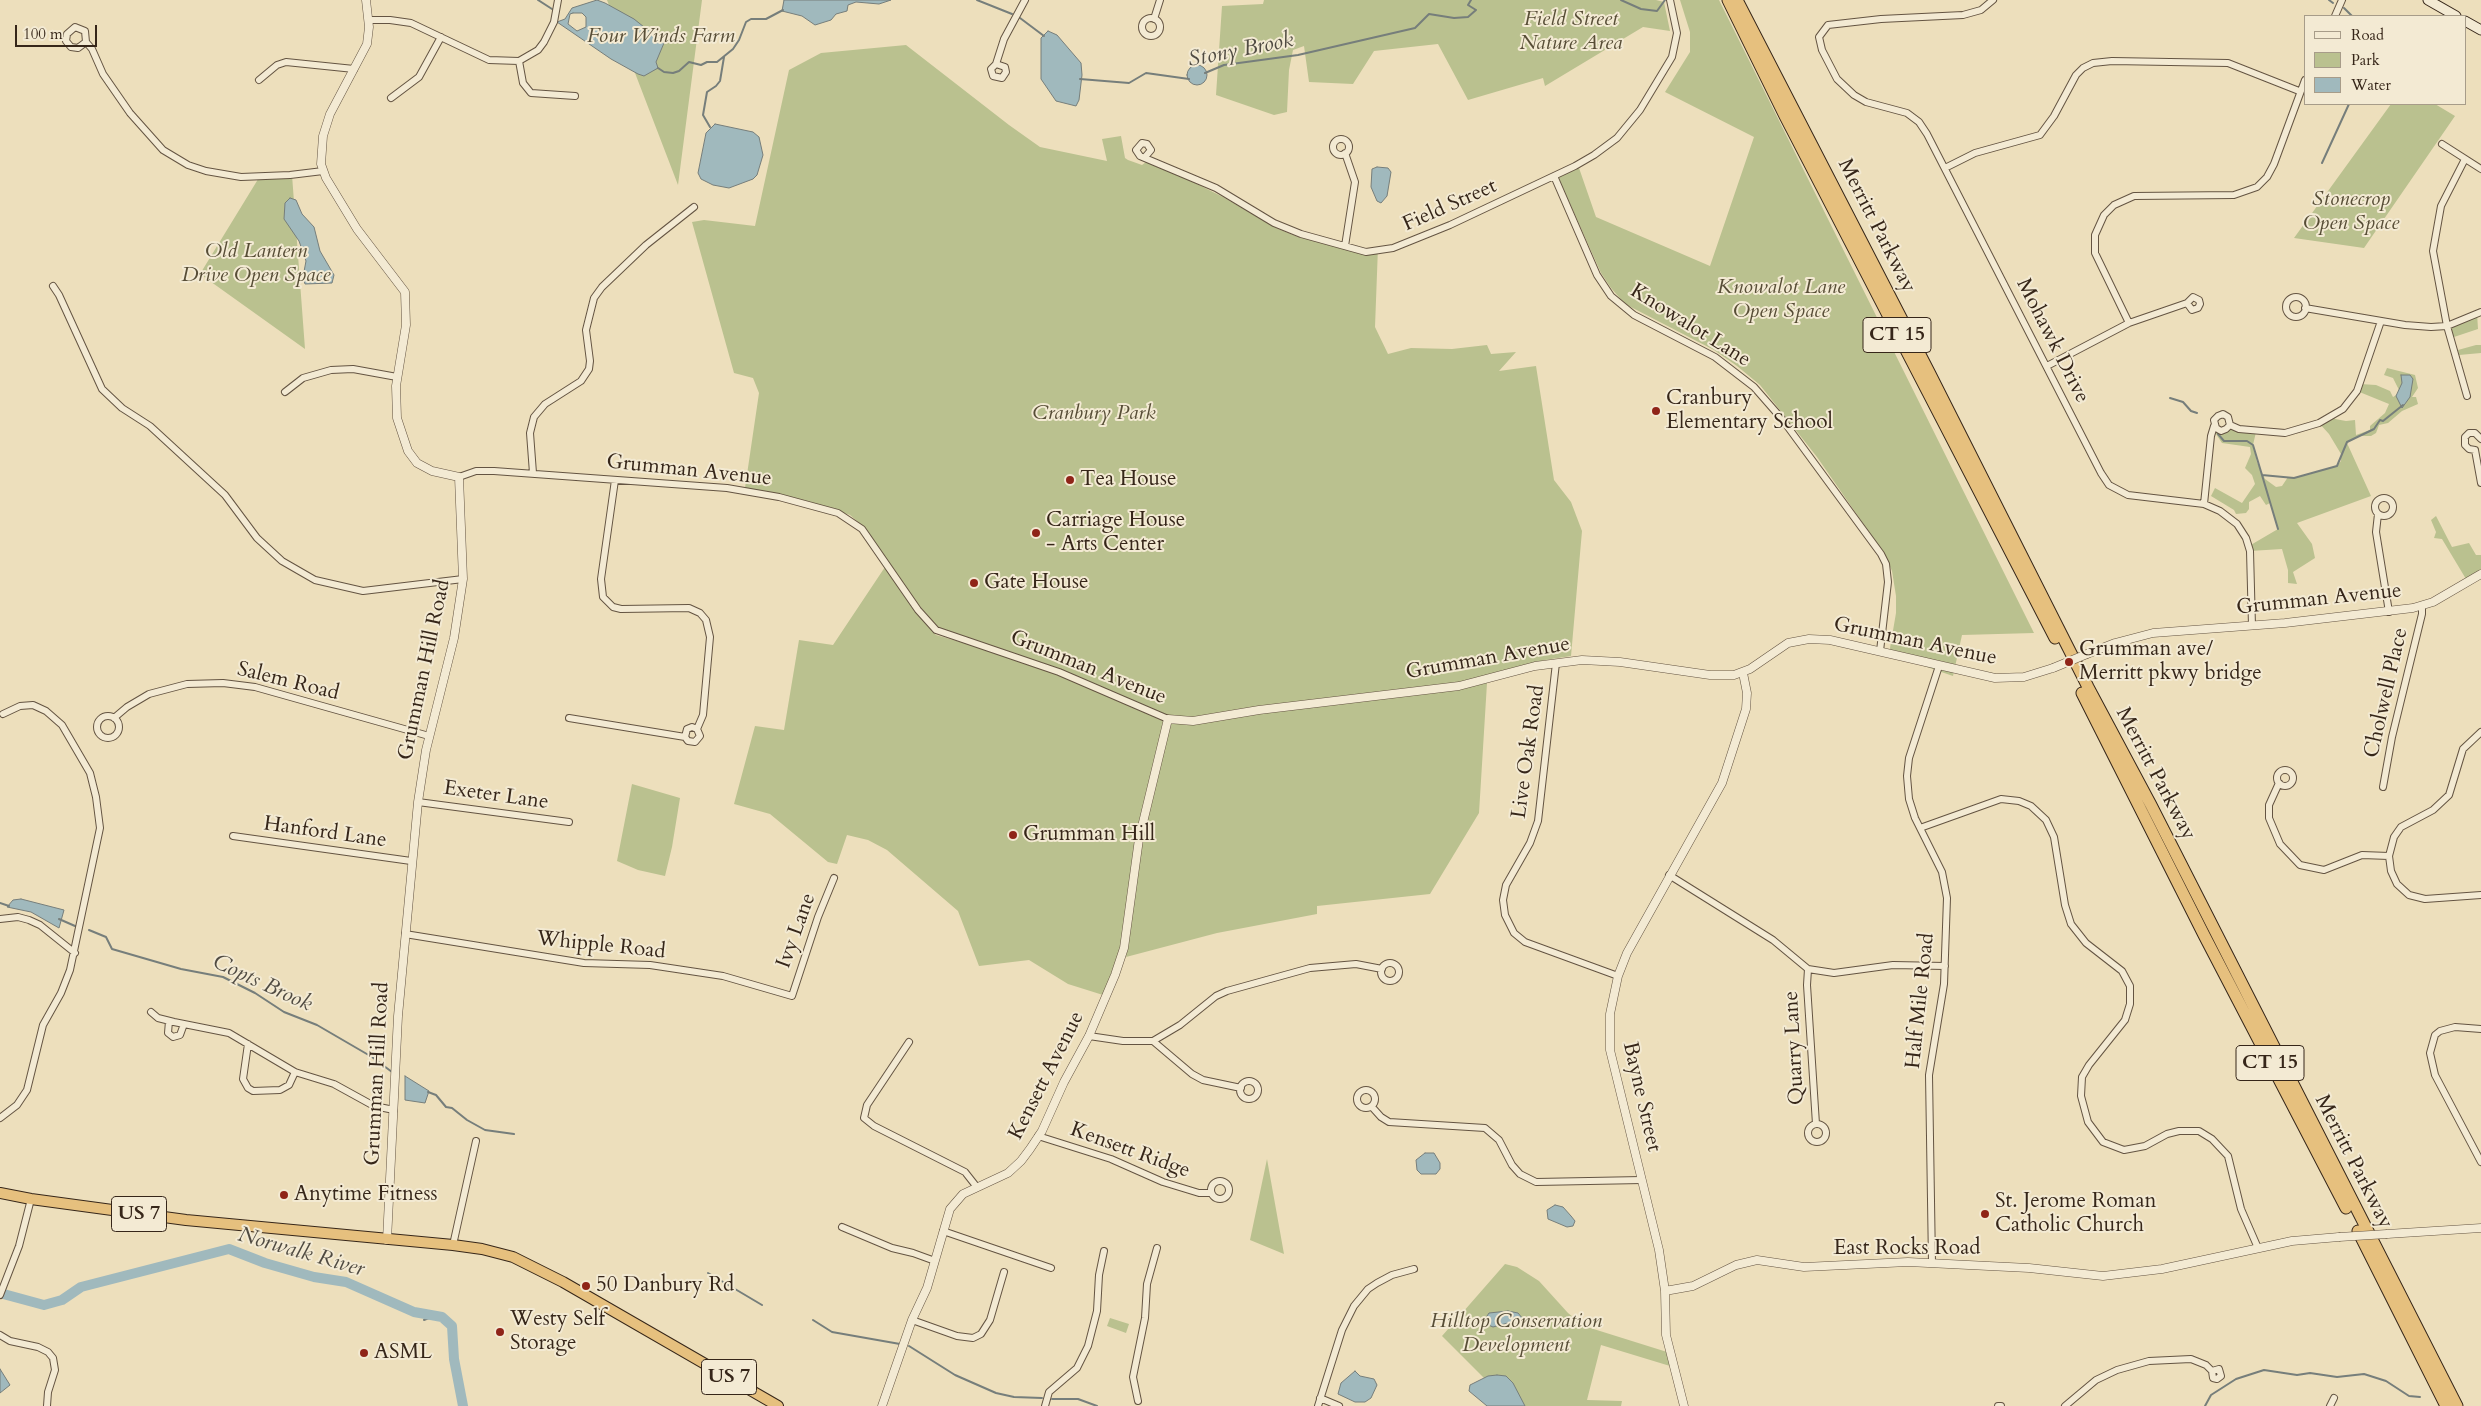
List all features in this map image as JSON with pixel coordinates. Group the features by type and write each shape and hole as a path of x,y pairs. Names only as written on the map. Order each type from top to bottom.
{"highway":[{"name":"Merritt Parkway","path":"1728,0 1785,116 2075,677 2159,847 2446,1406"},
{"name":"Merritt Parkway","path":"1737,0 2457,1406"},
{"name":"US 7","path":"0,1193 31,1199 216,1223 453,1245 482,1249 513,1257 534,1266 778,1406"}],"main road":[{"path":"2428,0 2454,15"},
{"path":"2466,22 2481,30"}],"street":[{"path":"366,0 369,20 367,44 326,124 321,146 323,171 357,228 404,292 406,325 397,377 395,405 400,430 408,451 414,460 425,468 459,477"},
{"path":"369,20 411,23 489,60 518,61 538,50 544,42 554,22 558,0"},
{"path":"996,64 1004,39 1025,0"},
{"path":"1154,19 1160,0"},
{"name":"Field Street","path":"1145,157 1216,188 1274,223 1301,234 1366,252 1399,246 1450,225 1554,176 1588,159 1609,144 1626,128 1646,101 1670,62 1675,47 1676,27 1670,0"},
{"name":"Mohawk Drive","path":"1993,0 1981,10 1963,15 1837,23 1828,26 1819,37 1822,50 1837,79 1845,88 1866,102 1907,113 1919,122 1945,168 2101,473 2109,485 2128,495 2204,504 2220,510 2233,519 2246,538 2250,556 2252,626"},
{"path":"2335,15 2342,0"},
{"path":"391,98 419,77 441,37"},
{"path":"86,42 90,45 108,81 142,129 163,150 188,165 206,171 241,177 290,175 323,171"},
{"path":"1945,168 1975,153 2040,135 2054,116 2076,75 2093,62 2122,60 2228,63 2300,91"},
{"path":"518,61 523,83 531,93 575,96"},
{"path":"259,80 277,65 286,62 354,69"},
{"path":"2129,323 2095,253 2095,235 2104,215 2114,205 2134,196 2234,195 2246,193 2257,187 2274,164 2304,82"},
{"path":"2442,144 2481,169"},
{"path":"1345,154 1355,182 1345,246"},
{"path":"2465,160 2444,198 2433,243 2437,278 2467,396"},
{"name":"Knowalot Lane","path":"1554,176 1597,275 1611,296 1634,315 1695,344 1715,357 1754,388 1780,416 1881,554 1886,564 1888,582 1880,651"},
{"path":"533,473 530,432 534,417 545,404 581,381 589,369 590,361 586,330 594,298 646,246 694,207"},
{"path":"53,286 62,301 102,390 122,408 150,426 225,495 257,538 282,561 315,580 363,591 463,580"},
{"path":"2047,366 2129,323 2187,303"},
{"path":"2306,308 2416,326 2448,326 2481,312"},
{"path":"2204,504 2214,420 2220,415 2228,417 2230,425 2240,430 2284,433 2319,423 2343,409 2357,392 2380,321"},
{"path":"285,392 303,378 332,370 353,369 397,377"},
{"path":"2214,426 2221,431 2230,425"},
{"path":"2475,450 2469,449 2465,445 2465,437 2469,433 2475,433 2481,439"},
{"path":"2475,450 2481,443"},
{"path":"2475,450 2481,482"},
{"name":"Grumman Avenue","path":"459,477 482,471 533,473 742,490 838,512 862,529 918,610 936,630 1052,669 1168,719 1193,721 1260,710 1460,686 1525,668 1556,663 1602,660 1717,676 1743,673 1777,649 1798,640 1830,640 1939,666 2006,679 2032,676 2122,641 2153,633 2252,626 2389,612 2422,606 2481,574"},
{"name":"Grumman Hill Road","path":"387,1240 411,862 418,802 429,736 454,638 463,580 459,477"},
{"path":"569,718 685,737 690,742 695,742 700,736 698,729 703,715 710,638 706,620 700,613 689,608 621,609 613,607 603,597 601,578 615,480"},
{"path":"2378,514 2376,532 2389,612"},
{"name":"Cholwell Place","path":"2383,787 2392,737 2422,614 2422,606"},
{"name":"Live Oak Road","path":"1556,663 1538,821 1530,843 1506,885 1503,900 1505,915 1514,933 1525,942 1618,976"},
{"name":"Half Mile Road","path":"1932,1263 1929,1075 1942,1001 1947,898 1946,883 1920,828 1909,799 1908,766 1939,666"},
{"name":"Bayne Street","path":"1684,1406 1666,1335 1665,1291 1659,1250 1610,1050 1610,1014 1618,976 1640,927 1724,778 1746,709 1747,693 1743,673"},
{"name":"Salem Road","path":"114,718 127,707 149,694 187,684 223,683 255,687 429,736"},
{"path":"0,1118 17,1105 27,1090 43,1025 65,985 75,953 100,828 92,780 70,735 53,716 38,707 27,704 3,714"},
{"name":"Kensett Avenue","path":"882,1406 935,1261 953,1204 963,1194 976,1186 993,1181 1014,1168 1038,1136 1089,1036 1122,955 1139,839 1168,719"},
{"path":"685,737 685,731 690,727 698,729"},
{"path":"2481,732 2463,749 2449,795 2433,810 2401,827 2394,837 2389,856 2391,871 2396,884 2409,895 2425,900 2481,894"},
{"path":"2279,783 2269,804 2269,818 2275,836 2284,851 2300,865 2324,870 2362,855 2389,856"},
{"path":"1920,828 2001,799 2019,801 2031,806 2046,820 2054,837 2065,905 2071,924 2086,943 2122,971 2130,986 2130,1004 2125,1020 2089,1065 2082,1077 2080,1096 2088,1122 2103,1142 2124,1150 2145,1146 2167,1134 2179,1131 2199,1131 2212,1138 2228,1156 2241,1209 2258,1248"},
{"name":"Exeter Lane","path":"418,802 569,822"},
{"name":"Hanford Lane","path":"233,836 411,862"},
{"path":"1669,875 1773,940 1808,969 1834,973 1893,965 1945,966"},
{"name":"Ivy Lane","path":"792,996 818,916 834,878"},
{"path":"0,919 18,917 29,920 47,930 75,953"},
{"name":"Whipple Road","path":"405,934 584,963 650,965 723,976 792,996"},
{"path":"1089,1036 1123,1041 1153,1041 1180,1025 1216,996 1226,991 1295,971 1318,967 1365,965 1382,969"},
{"name":"Quarry Lane","path":"1808,969 1807,985 1816,1124"},
{"path":"151,1012 158,1018 169,1021 229,1033 294,1072 334,1084 374,1106 394,1110"},
{"path":"169,1021 168,1033 173,1037 180,1035 184,1024"},
{"path":"2481,1029 2455,1027 2440,1031 2435,1035 2430,1053 2435,1075 2481,1162"},
{"path":"1153,1041 1184,1068 1203,1080 1241,1088"},
{"path":"909,1042 867,1104 864,1118 874,1126 965,1172 976,1186"},
{"path":"248,1044 242,1079 248,1088 253,1091 280,1090 289,1085 294,1072"},
{"path":"1372,1106 1380,1117 1389,1122 1486,1129 1499,1140 1512,1165 1520,1174 1536,1182 1642,1180"},
{"name":"Kensett Ridge","path":"1038,1136 1111,1159 1163,1182 1200,1193 1212,1193"},
{"path":"453,1245 476,1140"},
{"path":"0,1296 19,1246 31,1199"},
{"path":"842,1227 892,1248 935,1261"},
{"name":"East Rocks Road","path":"1665,1291 1693,1286 1736,1265 1757,1260 1804,1267 1884,1262 1932,1263 2029,1268 2103,1276 2162,1270 2258,1248 2339,1237 2481,1228"},
{"path":"943,1232 1051,1268"},
{"path":"1138,1402 1133,1377 1145,1318 1147,1284 1156,1248"},
{"path":"1045,1406 1049,1392 1076,1368 1088,1346 1097,1311 1099,1275 1104,1251"},
{"path":"1318,1406 1342,1330 1354,1306 1368,1289 1377,1283 1392,1275 1414,1269"},
{"path":"912,1320 957,1336 973,1338 981,1334 990,1320 1004,1272"},
{"path":"0,1336 10,1341 38,1347 48,1352 53,1358 55,1370 48,1392 47,1406"},
{"path":"2065,1406 2096,1380 2117,1370 2149,1361 2191,1359 2206,1365 2212,1371"},
{"path":"1320,1398 1339,1406"},
{"path":"2330,1406 2334,1398"}],"green space":[{"name":"Four Winds Farm","path":"607,0 702,0 678,185"},
{"name":"Field Street Nature Area","path":"1264,0 1656,0 1664,2 1670,31 1643,27 1545,86 1543,78 1468,100 1438,44 1374,51 1353,84 1309,82 1304,46 1293,50 1289,70 1287,112 1274,115 1216,95 1222,6 1263,4"},
{"name":"Knowalot Lane Open Space","path":"1680,0 1719,0 2034,633 1962,635 1953,676 1889,654 1896,613 1896,596 1892,571 1882,550 1817,457 1760,385 1714,350 1625,304 1611,288 1601,273 1558,177 1579,168 1596,217 1710,266 1754,137 1665,92 1690,52 1690,32"},
{"name":"Cranbury Park","path":"906,45 1040,147 1107,161 1102,139 1121,136 1125,158 1128,160 1142,165 1146,162 1181,176 1223,197 1276,228 1298,237 1367,249 1378,247 1375,327 1388,354 1411,348 1452,349 1487,345 1491,354 1516,352 1499,371 1536,366 1554,480 1571,502 1582,531 1571,656 1545,660 1510,669 1464,688 1487,683 1479,813 1430,894 1317,906 1317,914 1217,933 1126,957 1134,904 1137,835 1122,941 1117,963 1103,995 1068,984 1029,960 979,966 958,911 887,850 868,840 847,835 837,864 828,862 770,814 734,804 755,726 784,730 799,640 833,645 885,567 921,618 936,635 1012,657 1007,651 943,631 937,626 918,604 867,530 850,515 811,502 745,488 759,393 753,378 734,373 692,222 704,220 755,226 789,70 821,53"},
{"name":"Stonecrop Open Space","path":"2390,105 2437,105 2455,116 2364,248 2294,238"},
{"name":"Old Lantern Drive Open Space","path":"292,175 305,349 200,274 260,176"},
{"path":"2477,313 2478,329 2451,338 2447,326"},
{"path":"2481,345 2481,353 2459,355 2458,350"},
{"path":"2387,368 2415,375 2418,388 2412,397 2416,397 2418,404 2402,411 2388,423 2379,425 2376,433 2371,436 2360,436 2347,443 2371,496 2297,523 2312,544 2315,558 2293,572 2297,584 2288,583 2288,570 2282,549 2250,551 2249,546 2278,529 2270,503 2266,505 2260,496 2249,502 2249,509 2246,513 2236,514 2234,510 2211,496 2215,488 2242,503 2255,484 2252,475 2245,468 2251,454 2250,447 2222,443 2216,434 2211,436 2216,428 2228,427 2256,432 2253,445 2257,462 2265,479 2276,487 2282,486 2288,477 2294,478 2337,466 2341,461 2341,454 2329,434 2319,423 2333,416 2335,419 2346,421 2355,420 2356,435 2370,430 2370,426 2385,413 2389,404 2357,391 2360,384 2376,385 2390,391 2393,397 2398,394 2399,390 2393,378 2384,375"},
{"path":"2436,516 2452,547 2469,543 2476,555 2481,555 2481,574 2466,579 2442,539 2434,538 2436,532 2431,520"},
{"path":"632,784 680,798 665,876 638,870 617,861"},
{"path":"1267,1159 1284,1254 1250,1240"},
{"name":"Hilltop Conservation Development","path":"1505,1264 1517,1267 1539,1281 1568,1313 1584,1326 1667,1352 1670,1366 1601,1345 1587,1400 1622,1401 1621,1406 1512,1406 1442,1336"},
{"path":"1110,1318 1129,1324 1126,1333 1107,1326"}],"water":[{"path":"597,0 634,19 664,43 656,62 658,68 644,76 638,74 611,59 557,22 565,19 572,8","holes":["582,13 586,17 586,27 577,31 568,24 570,14"]},
{"path":"784,0 891,0 879,4 856,2 848,5 847,11 836,14 831,20 815,25 802,16 782,11"},
{"path":"1048,31 1057,35 1081,63 1082,75 1079,100 1076,106 1056,101 1041,79 1041,38"},
{"path":"1193,65 1201,65 1207,71 1207,79 1201,85 1193,85 1187,79 1187,71"},
{"path":"715,124 753,132 759,137 763,155 757,175 753,179 729,188 713,185 701,179 698,173 706,133"},
{"path":"1377,167 1388,168 1391,172 1387,196 1381,203 1377,201 1371,187 1372,169"},
{"path":"290,198 296,200 302,214 314,227 320,251 334,275 332,283 305,284 303,277 306,261 299,241 284,219 285,203"},
{"path":"2401,375 2410,375 2413,379 2410,397 2402,408 2396,396 2402,383"},
{"path":"21,899 64,910 59,928 31,912 7,907 13,900"},
{"path":"405,1076 429,1091 425,1103 405,1100"},
{"path":"1425,1153 1434,1153 1440,1163 1440,1169 1436,1174 1421,1174 1417,1170 1416,1160"},
{"path":"1555,1205 1563,1207 1571,1216 1575,1221 1573,1226 1567,1227 1548,1219 1547,1210"},
{"path":"1508,1311 1518,1313 1523,1319 1493,1327 1486,1324 1485,1319 1489,1313"},
{"path":"0,1369 10,1385 0,1393"},
{"path":"1355,1371 1360,1376 1374,1379 1377,1385 1371,1398 1365,1402 1355,1402 1338,1394 1341,1383"},
{"path":"1488,1376 1506,1376 1513,1383 1525,1406 1487,1406 1469,1391 1470,1385"}],"waterway":[{"name":"Stony Brook","path":"538,0 552,9"},
{"name":"Stony Brook","path":"977,0 1012,14"},
{"name":"Stony Brook","path":"1205,73 1224,65 1298,55 1415,28 1429,14 1454,18 1468,17 1476,10 1468,5 1471,0"},
{"name":"Stony Brook","path":"1621,0 1641,9 1657,11 1665,0"},
{"path":"2329,0 2333,3"},
{"path":"2344,8 2351,15"},
{"name":"Stony Brook","path":"658,68 664,72 673,73 679,71 689,62 701,65 707,62 717,62 733,49 739,40 746,22 751,19 766,19 783,10"},
{"name":"Stony Brook","path":"1020,18 1044,36"},
{"path":"710,127 703,115 707,92 720,81 724,57"},
{"name":"Stony Brook","path":"1080,79 1129,83 1146,73 1189,79"},
{"path":"2322,163 2349,105"},
{"path":"2170,398 2183,402 2191,411 2197,413"},
{"path":"2218,434 2224,441 2247,441 2253,445 2262,475 2294,478 2337,466 2347,442 2374,429 2380,420 2383,421 2403,405"},
{"path":"2262,475 2278,529"},
{"name":"Copts Brook","path":"0,903 9,906"},
{"name":"Copts Brook","path":"59,919 75,926"},
{"name":"Copts Brook","path":"89,930 106,937 112,949 181,969 223,977 255,993 284,1012 317,1025 372,1057 392,1072"},
{"name":"Copts Brook","path":"428,1092 436,1095 446,1107 452,1108 467,1120 485,1130 514,1134"},
{"name":"Norwalk River","path":"0,1293 44,1305 62,1300 81,1287 229,1249 265,1263 314,1277 346,1282 414,1312 442,1317 452,1326 454,1359 463,1406"},
{"name":"Copts Brook","path":"708,1273 762,1305"},
{"name":"Norwalk River","path":"424,1320 434,1316"},
{"name":"Copts Brook","path":"813,1320 832,1332 900,1344"},
{"name":"Copts Brook","path":"909,1346 955,1375 996,1393 1014,1397 1042,1398"},
{"path":"2205,1406 2211,1395 2236,1379 2264,1370 2297,1375 2310,1373 2337,1377 2364,1374 2386,1381 2409,1396 2420,1397"},
{"name":"Copts Brook","path":"1052,1399 1078,1399 1097,1406"}],"place":[{"name":"Cranbury Elementary School","path":"1656,411"},
{"name":"Tea House","path":"1070,480"},
{"name":"Carriage House - Arts Center","path":"1036,533"},
{"name":"Gate House","path":"974,583"},
{"name":"Grumman ave/ Merritt pkwy bridge","path":"2069,662"},
{"name":"Grumman Hill","path":"1013,835"},
{"name":"Anytime Fitness","path":"284,1195"},
{"name":"St. Jerome Roman Catholic Church","path":"1985,1214"},
{"name":"50 Danbury Rd","path":"586,1286"},
{"name":"Westy Self Storage","path":"500,1332"},
{"name":"ASML","path":"364,1353"}]}
